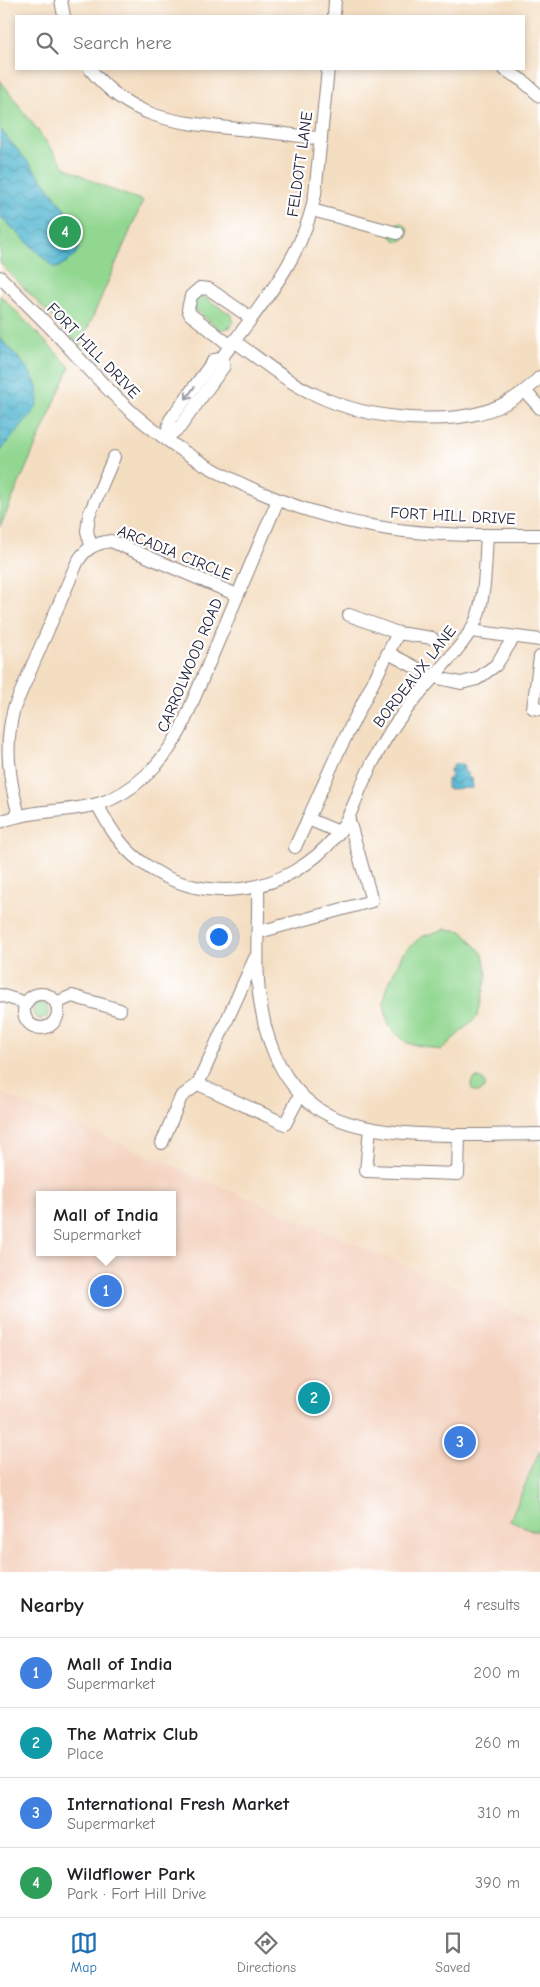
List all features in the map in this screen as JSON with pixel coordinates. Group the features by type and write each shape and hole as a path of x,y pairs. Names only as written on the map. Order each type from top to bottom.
{"street":[{"path":"61,0 64,15"},
{"path":"334,15 335,0"},
{"path":"91,70 116,95 141,110 162,118 185,123 320,138"},
{"name":"FELDOTT LANE","path":"166,438 180,427 224,366 222,359 289,264 304,234 312,210 328,70"},
{"path":"506,70 524,80 539,92"},
{"path":"312,210 397,232"},
{"name":"FORT HILL DRIVE","path":"0,277 48,325 105,388 136,416 187,454 219,473 278,500 320,514 362,524 422,532 540,535"},
{"path":"251,318 209,289 200,288 188,301 190,314 309,392 342,406 373,414 441,420 468,417 494,409 525,391 540,377"},
{"path":"525,391 540,408"},
{"path":"19,816 7,759 8,736 14,708 80,556 91,546 87,531 89,515 114,457"},
{"name":"CARROLWOOD ROAD","path":"0,822 19,816 97,804 127,789 144,777 172,746 181,729 278,500"},
{"name":"BORDEAUX LANE","path":"97,804 123,845 139,861 170,880 203,889 236,890 258,887 292,873 310,862 327,847 339,832 382,745 402,715 471,631 480,606 484,582 487,535"},
{"name":"ARCADIA CIRCLE","path":"91,546 103,542 118,543 237,595"},
{"path":"349,615 398,633 432,638"},
{"path":"471,631 540,640"},
{"path":"295,847 338,752 398,633"},
{"path":"388,653 434,677 460,683 477,680 496,665 514,637"},
{"path":"540,656 533,708 540,709"},
{"path":"258,932 372,901 348,817"},
{"path":"308,819 339,832"},
{"path":"258,887 256,956 259,994 273,1051 286,1076 300,1095 315,1107 332,1116 370,1128 402,1133 540,1134"},
{"path":"162,1143 181,1097 198,1084 256,956"},
{"path":"43,994 53,998 56,1003 58,1008 56,1019 52,1024 41,1028 30,1024 26,1020 24,1014 26,1003 33,996 43,994"},
{"path":"0,995 26,1003"},
{"path":"56,1003 72,996 120,1010"},
{"path":"198,1084 285,1124 300,1095"},
{"path":"370,1128 366,1171 458,1174 460,1134"}],"shaded area":[{"path":"0,1092 540,1323 540,1572 0,1572"}],"green space":[{"path":"0,80 65,167 107,188 143,201 80,346 0,263"},
{"path":"399,223 405,226 408,232 405,238 399,241 393,238 390,232 393,226"},
{"path":"0,295 70,367 0,527"},
{"path":"202,296 232,315 233,322 231,327 221,330 195,310 196,299"},
{"path":"445,929 462,931 483,954 487,975 478,1016 441,1050 407,1043 389,1027 384,1004 387,987 403,953 421,937"},
{"path":"38,1003 44,1003 49,1008 47,1017 38,1019 33,1014 33,1008"},
{"path":"475,1078 481,1078 485,1085 481,1092 475,1092 471,1088 471,1082"},
{"path":"540,1450 540,1523 536,1532 510,1520"}],"water":[{"path":"0,129 48,187 72,222 78,236 79,247 76,254 57,268 53,267 0,216"},
{"path":"0,338 34,379 38,398 36,408 0,452"},
{"path":"453,764 463,764 465,773 468,773 468,778 472,778 473,788 447,789 447,779 451,779 450,769 453,769"}],"place":[{"name":"Wildflower Park","path":"65,232"},
{"name":"Mall of India","path":"106,1291"},
{"name":"The Matrix Club","path":"314,1398"},
{"name":"International Fresh Market","path":"460,1442"}]}
